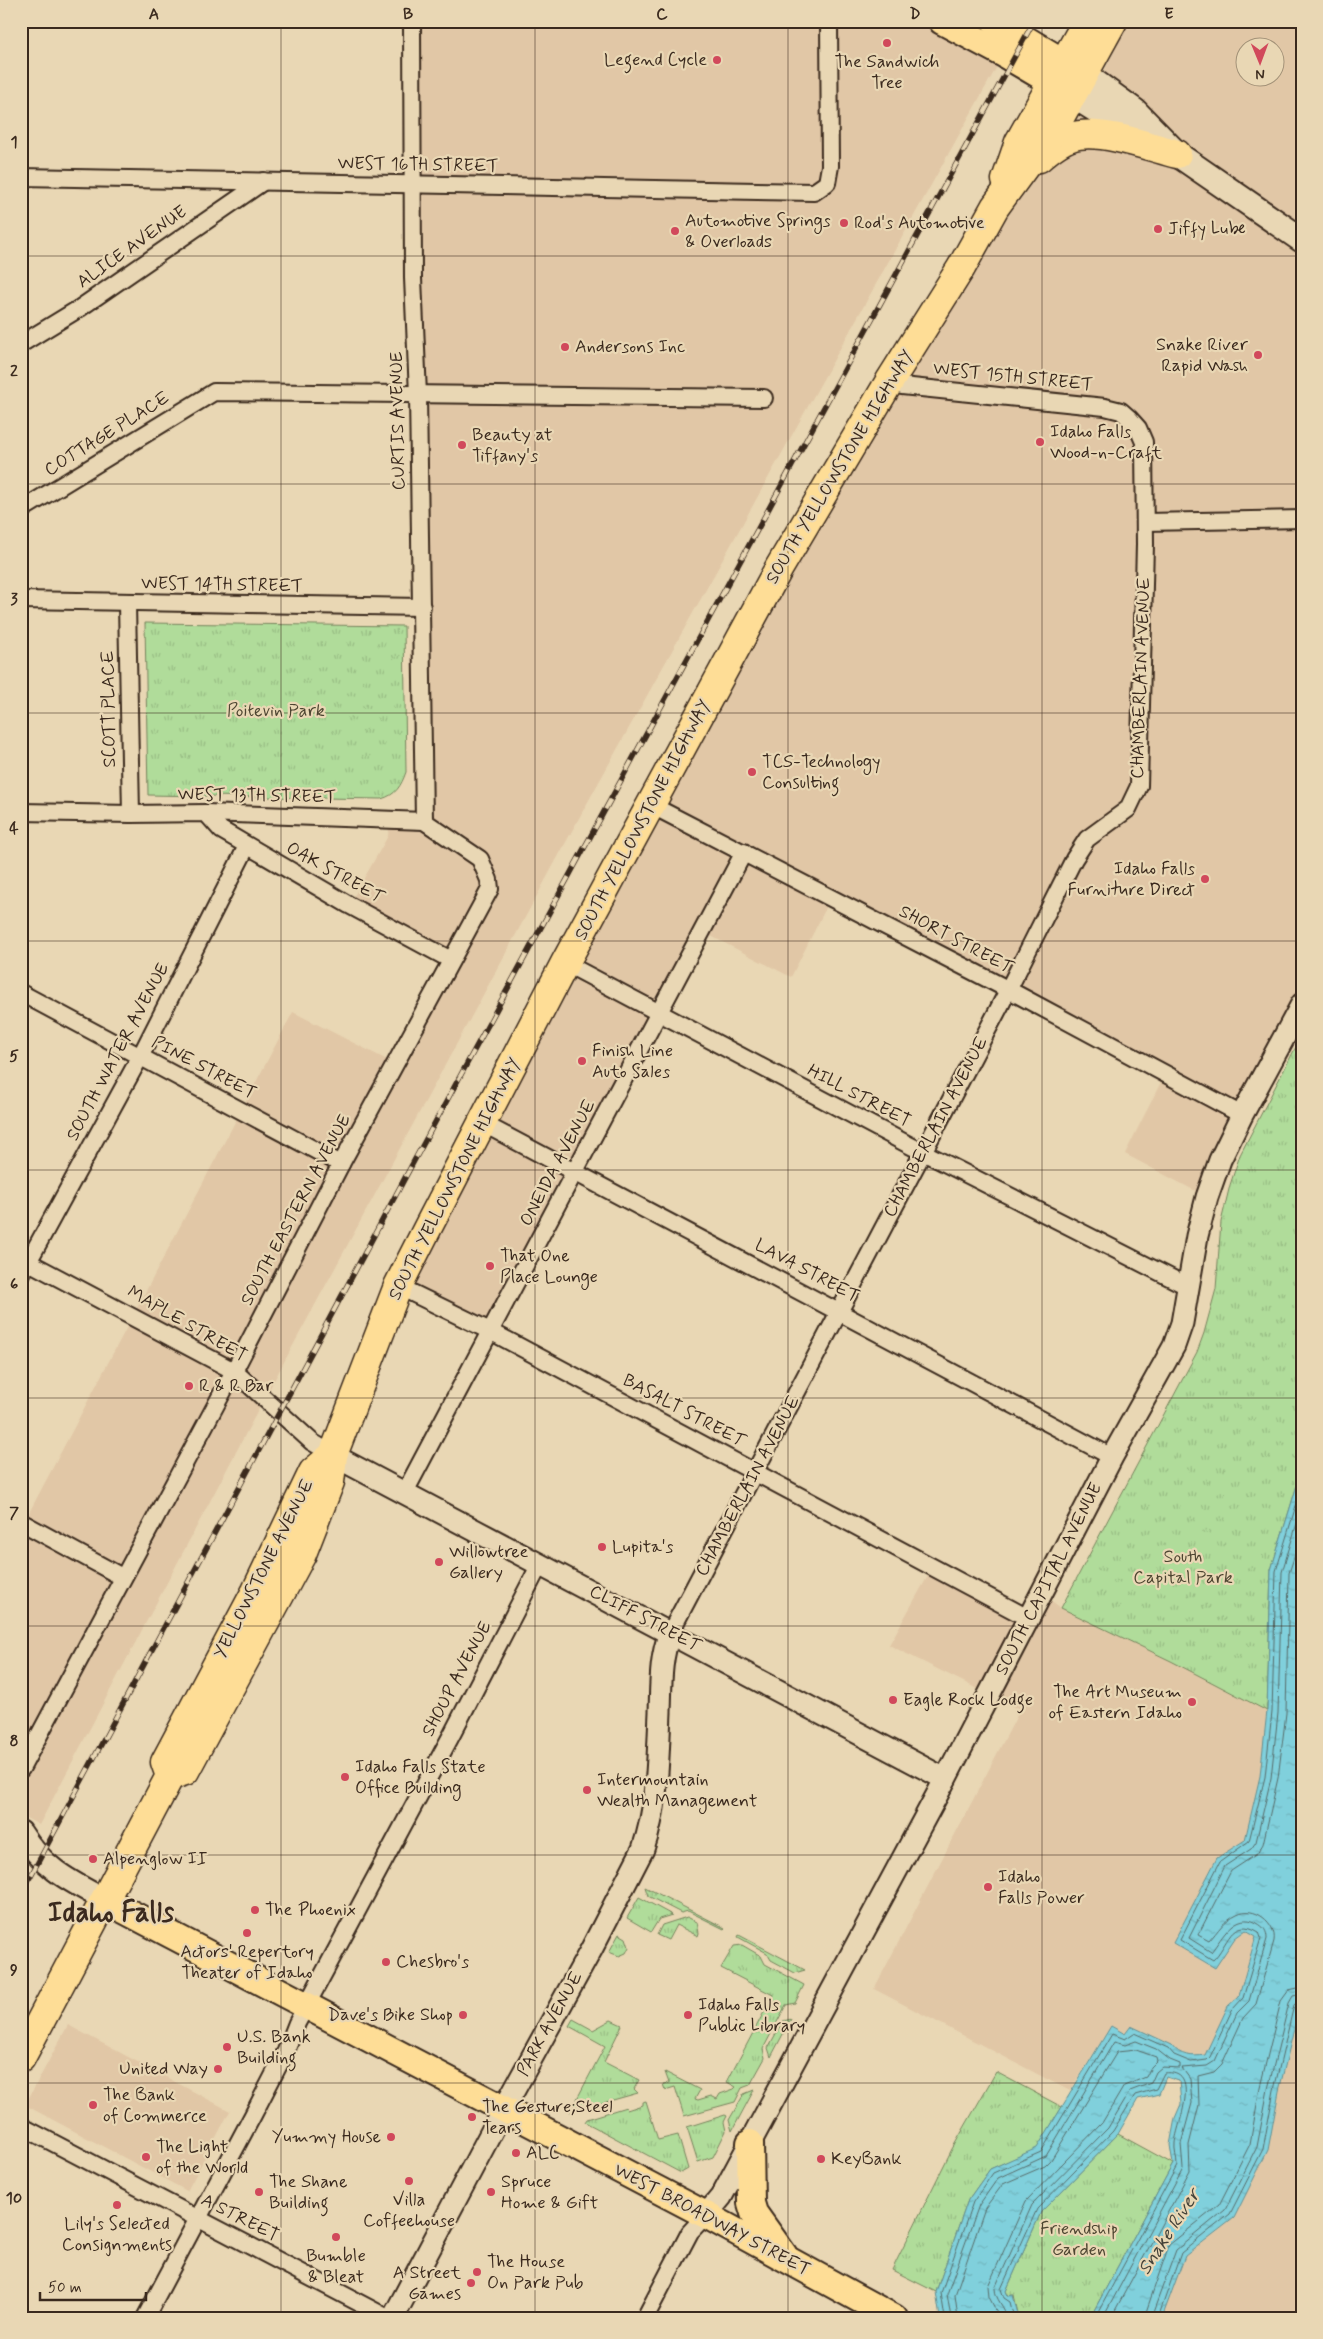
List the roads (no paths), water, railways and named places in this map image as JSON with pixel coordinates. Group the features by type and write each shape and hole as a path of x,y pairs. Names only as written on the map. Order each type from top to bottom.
{"highway":[{"name":"SOUTH YELLOWSTONE HIGHWAY","path":"1068,78 1087,21"},
{"name":"SOUTH YELLOWSTONE HIGHWAY","path":"339,1458 398,1286 565,963 779,568 891,379 961,268 995,207 1019,142 1113,21"},
{"path":"995,207 1018,178 1044,154 1061,142 1077,135 1096,135 1177,154"},
{"name":"YELLOWSTONE AVENUE","path":"21,2058 170,1776 185,1772 302,1554 339,1458"}],"main road":[{"path":"942,21 1004,54 1068,78 1135,111 1177,154 1302,240"},
{"path":"995,21 1068,78"},
{"name":"WEST BROADWAY STREET","path":"105,1900 706,2215 894,2318"},
{"path":"750,2143 751,2203 754,2213 788,2260"}],"street":[{"name":"CURTIS AVENUE","path":"412,21 413,278 418,396 424,821"},
{"name":"WEST 16TH STREET","path":"21,177 264,181 413,186 814,192 827,183 830,166 829,21"},
{"name":"ALICE AVENUE","path":"21,344 80,308 264,181"},
{"name":"WEST 15TH STREET","path":"891,379 902,386 1105,407 1121,411 1129,418"},
{"name":"COTTAGE PLACE","path":"21,510 214,392 418,396"},
{"path":"418,396 498,394 764,398"},
{"name":"CHAMBERLAIN AVENUE","path":"648,1834 656,1780 662,1656 670,1633 1009,990 1074,858 1087,839 1128,809 1139,786 1145,522 1144,442 1138,428 1129,418"},
{"path":"1145,522 1302,519"},
{"name":"WEST 14TH STREET","path":"21,600 422,607"},
{"name":"SCOTT PLACE","path":"127,603 131,814"},
{"name":"SHORT STREET","path":"651,805 1009,990 1242,1115"},
{"name":"WEST 13TH STREET","path":"21,812 206,813 424,821"},
{"name":"OAK STREET","path":"206,813 221,830 247,846 349,905 451,960"},
{"name":"SOUTH EASTERN AVENUE","path":"21,1769 122,1577 234,1371 341,1164 490,889 488,875 480,859 424,821"},
{"name":"SOUTH WATER AVENUE","path":"24,1265 140,1057 247,846"},
{"name":"ONEIDA AVENUE","path":"406,1492 744,852"},
{"name":"HILL STREET","path":"565,963 924,1153 1189,1287"},
{"name":"PINE STREET","path":"21,993 341,1164"},
{"name":"SOUTH CAPITAL AVENUE","path":"706,2215 721,2197 945,1778 1112,1457 1174,1346 1182,1323 1197,1236 1207,1197 1220,1160 1302,1004"},
{"name":"LAVA STREET","path":"482,1123 1112,1457"},
{"name":"MAPLE STREET","path":"24,1265 234,1371 303,1434 339,1458"},
{"name":"BASALT STREET","path":"398,1286 490,1331 1028,1618"},
{"name":"CLIFF STREET","path":"339,1458 945,1778"},
{"path":"21,1522 122,1577"},
{"name":"SHOUP AVENUE","path":"145,2318 253,2115 307,2005 540,1564"},
{"path":"21,1832 34,1852 65,1879 105,1900"},
{"name":"PARK AVENUE","path":"393,2318 614,1906 643,1849 648,1834"},
{"name":"A STREET","path":"21,2126 196,2219 294,2267 388,2318"},
{"path":"645,2318 690,2232 706,2215"}],"water":[{"name":"Snake River","path":"1302,1469 1302,1996 1279,2091 1268,2150 1234,2218 1185,2256 1162,2318 1090,2318 1173,2164 1170,2145 1175,2118 1181,2104 1179,2081 1166,2077 1159,2094 1138,2099 1118,2134 1041,2212 1006,2291 1008,2296 1013,2295 1019,2318 940,2318 936,2292 968,2200 990,2169 1037,2148 1111,2026 1125,2034 1131,2026 1172,2045 1182,2054 1191,2056 1205,2055 1228,2006 1239,1996 1256,1936 1246,1930 1235,1938 1215,1968 1173,1943 1217,1858 1245,1840 1260,1776 1267,1711 1271,1570"}],"railway":[{"path":"21,1894 414,1161 1034,21"}],"place":[{"name":"The Sandwich Tree","path":"887,43"},
{"name":"Legend Cycle","path":"717,60"},
{"name":"Rod's Automotive","path":"844,223"},
{"name":"Jiffy Lube","path":"1158,229"},
{"name":"Automotive Springs & Overloads","path":"675,231"},
{"name":"Andersons Inc","path":"565,347"},
{"name":"Snake River Rapid Wash","path":"1258,355"},
{"name":"Idaho Falls Wood-n-Craft","path":"1040,442"},
{"name":"Beauty at Tiffany's","path":"462,445"},
{"name":"TCS-Technology Consulting","path":"752,772"},
{"name":"Idaho Falls Furniture Direct","path":"1205,879"},
{"name":"Finish Line Auto Sales","path":"582,1061"},
{"name":"That One Place Lounge","path":"490,1266"},
{"name":"R & R Bar","path":"189,1386"},
{"name":"Lupita's","path":"602,1547"},
{"name":"Willowtree Gallery","path":"439,1562"},
{"name":"Eagle Rock Lodge","path":"893,1700"},
{"name":"The Art Museum of Eastern Idaho","path":"1192,1702"},
{"name":"Idaho Falls State Office Building","path":"345,1777"},
{"name":"Intermountain Wealth Management","path":"587,1790"},
{"name":"Alpenglow II","path":"93,1859"},
{"name":"Idaho Falls Power","path":"988,1887"},
{"name":"The Phoenix","path":"255,1910"},
{"name":"Actors' Repertory Theater of Idaho","path":"247,1933"},
{"name":"Chesbro's","path":"386,1962"},
{"name":"Dave's Bike Shop","path":"463,2015"},
{"name":"Idaho Falls Public Library","path":"688,2015"},
{"name":"U.S. Bank Building","path":"227,2047"},
{"name":"United Way","path":"218,2069"},
{"name":"The Bank of Commerce","path":"93,2105"},
{"name":"The Gesture;Steel Tears","path":"472,2117"},
{"name":"Yummy House","path":"391,2137"},
{"name":"ALC","path":"516,2153"},
{"name":"The Light of the World","path":"146,2157"},
{"name":"KeyBank","path":"821,2159"},
{"name":"Villa Coffeehouse","path":"409,2181"},
{"name":"The Shane Building","path":"259,2192"},
{"name":"Spruce Home & Gift","path":"491,2192"},
{"name":"Lily's Selected Consignments","path":"117,2205"},
{"name":"Bumble & Bleat","path":"336,2237"},
{"name":"The House On Park Pub","path":"477,2272"},
{"name":"A Street Games","path":"471,2283"}],"district":[{"name":"Idaho Falls","path":"111,1913"}],"park label":[{"name":"Poitevin Park","path":"276,711"},
{"name":"South Capital Park","path":"1183,1567"},
{"name":"Friendship Garden","path":"1079,2239"}]}
